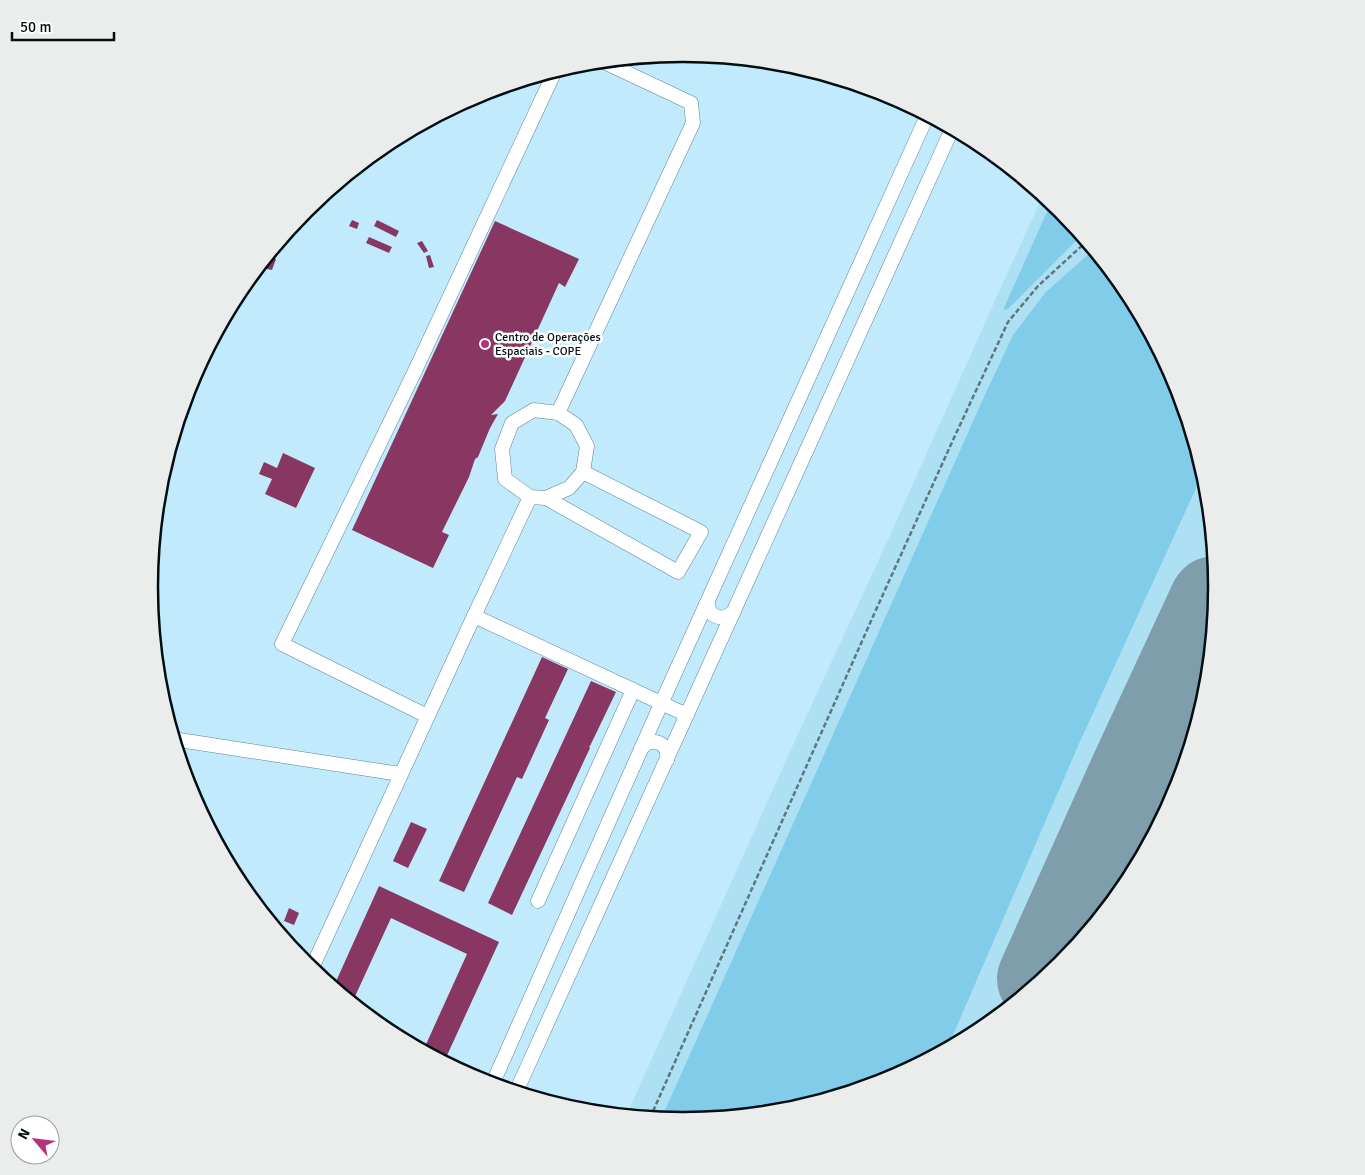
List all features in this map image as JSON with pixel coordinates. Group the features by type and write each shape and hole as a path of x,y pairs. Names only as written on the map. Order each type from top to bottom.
{"street":[{"path":"558,413 693,123 691,103 615,67"},
{"path":"427,716 282,644 414,373 551,79"},
{"path":"495,1078 661,704 924,122"},
{"path":"519,1086 949,136"},
{"path":"546,498 569,488 583,472 587,446 576,425 558,413 534,410 512,423 502,449 505,478 530,497 546,498 678,572 700,532 583,472"},
{"path":"315,962 400,774 530,497"},
{"path":"708,600 711,612 718,617 727,617 734,611"},
{"path":"474,616 687,715"},
{"path":"538,901 633,690"},
{"path":"180,740 400,774"},
{"path":"641,749 648,742 652,741 661,744 667,751 667,760"}],"path":[{"path":"653,1111 953,440 1008,322 1038,286 1081,246"}],"shaded area":[{"path":"1040,203 1077,241 1119,296 1153,355 1180,419 1190,452 1203,519 1208,588 1203,656 1197,690 1190,723 1168,788 1137,850 1119,879 1077,934 1029,982 974,1024 945,1042 883,1073 818,1095 751,1108 717,1111 682,1112 629,1109 793,745 887,542"},
{"path":"1048,210 1077,240 1008,309 1003,310"},
{"path":"1088,254 1099,268 1137,325 1168,387 1190,452 1197,486 1078,746 952,1038 883,1073 818,1095 751,1108 717,1111 664,1111 983,399 1013,335 1045,293"}],"building":[{"path":"352,220 359,223 357,229 349,226"},
{"path":"377,220 399,231 396,237 374,226"},
{"name":"Centro de Operações Espaciais - COPE","path":"495,221 579,259 565,287 559,283 505,401 491,415 498,414 442,532 449,535 433,568 352,530"},
{"path":"369,237 392,247 389,253 366,243"},
{"path":"422,241 428,251 424,253 417,243"},
{"path":"430,255 434,267 429,268 426,256"},
{"path":"274,258 276,259 272,270 267,269"},
{"path":"283,453 315,468 296,508 265,494 272,479 259,474 264,462 277,468"},
{"path":"542,657 568,669 545,718 549,720 522,779 517,777 464,892 439,881"},
{"path":"591,681 616,692 589,746 590,748 512,915 488,903"},
{"path":"411,822 427,829 408,868 393,861"},
{"path":"379,886 499,942 447,1056 426,1045 467,954 391,918 355,997 336,982"},
{"path":"289,908 299,913 294,925 284,921"}],"runway":[{"path":"1051,962 1206,621"}],"place":[{"name":"Centro de Operações Espaciais - COPE","path":"485,344"}]}
